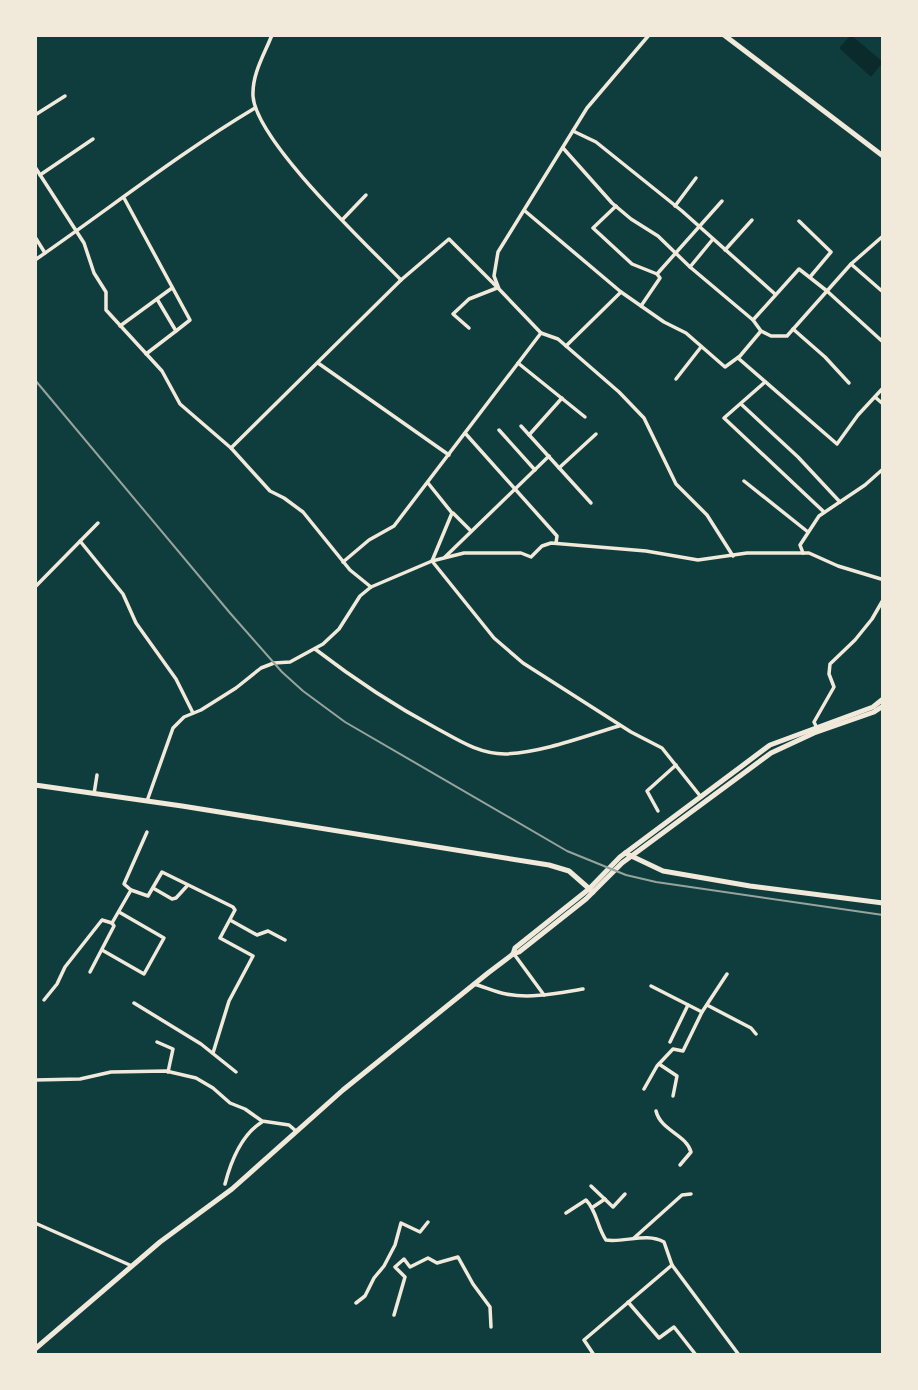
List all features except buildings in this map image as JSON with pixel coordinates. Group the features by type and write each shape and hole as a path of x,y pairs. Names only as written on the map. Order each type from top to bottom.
{"street":[{"path":"272,35 253,79 255,108 270,136 309,185 401,280"},
{"path":"498,288 495,276 498,252 587,108 649,35"},
{"path":"724,35 883,156"},
{"path":"35,115 65,96"},
{"path":"35,260 124,198 148,177 255,108"},
{"path":"573,131 596,142 675,206 775,294"},
{"path":"35,183 93,139"},
{"path":"563,148 616,206 659,236 675,254 752,320 761,331 771,336 787,336 851,264 883,236"},
{"path":"35,167 84,243 94,273 106,292 106,310 162,371 180,404 231,448 271,491 303,512 343,562 371,587"},
{"path":"675,206 696,178"},
{"path":"343,220 366,195"},
{"path":"124,198 190,320 146,354"},
{"path":"657,274 722,201"},
{"path":"616,206 593,228 632,264 657,274 660,278 641,306"},
{"path":"525,211 621,292 664,322 686,333 725,367 738,358 761,331"},
{"path":"725,250 752,220"},
{"path":"799,222 831,252 810,278"},
{"path":"35,237 45,253"},
{"path":"231,448 401,280 449,239 541,333 558,339 619,392 643,418 676,484 707,515 733,556"},
{"path":"690,267 713,239"},
{"path":"851,264 883,292"},
{"path":"752,320 797,269 827,291 883,342"},
{"path":"120,326 173,287"},
{"path":"469,328 453,314 469,299 498,288"},
{"path":"566,346 621,292"},
{"path":"157,299 176,331"},
{"path":"793,329 849,383"},
{"path":"343,562 369,540 394,526 541,333"},
{"path":"676,379 701,347"},
{"path":"738,358 837,444 858,415 883,388"},
{"path":"318,363 449,455"},
{"path":"518,363 585,417"},
{"path":"765,382 724,418 824,512"},
{"path":"875,397 883,404"},
{"path":"529,435 562,398"},
{"path":"741,404 798,457 840,502"},
{"path":"521,426 592,503"},
{"path":"499,430 535,470"},
{"path":"465,433 557,536 556,544"},
{"path":"559,468 596,434"},
{"path":"443,559 549,456"},
{"path":"803,553 800,545 819,516 883,469"},
{"path":"744,481 808,532"},
{"path":"428,483 452,513 471,531"},
{"path":"432,561 452,513"},
{"path":"35,587 98,523"},
{"path":"80,541 123,594 136,623 176,679 193,713"},
{"path":"147,801 173,728 184,717 236,688 261,668 274,663 290,662 316,649 339,629 360,596 371,587 432,561 464,553 521,553 531,557 542,546 556,544 646,551 698,560 747,553 803,553 883,579"},
{"path":"432,561 494,638 523,663 620,725 662,748 701,797"},
{"path":"817,728 814,722 834,687 829,674 830,664 855,640 883,600"},
{"path":"316,649 360,683 476,750 504,754 548,747 620,725"},
{"path":"35,1349 160,1242 232,1189 343,1090 474,984 529,944 591,891 628,854 701,797 770,746 873,707 883,699"},
{"path":"628,854 771,753 883,706"},
{"path":"657,811 646,791 676,765"},
{"path":"94,794 97,775"},
{"path":"35,785 549,865 569,871 591,891"},
{"path":"147,832 124,884 131,890 148,896 162,872 233,907 235,910 220,938 253,956 229,1001 213,1054"},
{"path":"628,854 663,871 750,886 883,903"},
{"path":"153,888 172,899 187,886"},
{"path":"90,972 114,926 112,923 131,890"},
{"path":"102,950 144,974 164,938 119,912"},
{"path":"44,1000 57,984 65,967 102,920 112,923"},
{"path":"230,920 257,935 268,931 285,940"},
{"path":"513,954 544,995"},
{"path":"644,1089 659,1064 673,1049 683,1051 702,1012 727,974"},
{"path":"474,984 506,995 544,995 583,989"},
{"path":"651,986 702,1012"},
{"path":"134,1003 236,1072"},
{"path":"670,1042 688,1005"},
{"path":"707,1005 751,1028 756,1034"},
{"path":"157,1042 173,1049 168,1072"},
{"path":"659,1064 677,1076 673,1096"},
{"path":"35,1080 80,1079 111,1073 168,1072 197,1078 230,1103 245,1109 262,1121 289,1125 296,1132"},
{"path":"656,1111 659,1121 689,1146 691,1152 680,1165"},
{"path":"225,1184 234,1155 246,1137 262,1121"},
{"path":"591,1186 613,1207 625,1194"},
{"path":"632,1239 682,1195 691,1194"},
{"path":"593,1207 605,1199"},
{"path":"566,1213 586,1200 593,1207 600,1231 606,1240 620,1242 657,1238 664,1242 671,1265 739,1355"},
{"path":"356,1303 365,1296 387,1261 401,1223 419,1232 428,1222"},
{"path":"35,1223 134,1266"},
{"path":"395,1267 404,1259 410,1267 428,1258 437,1263 458,1256 473,1284 490,1307 491,1327"},
{"path":"387,1261 405,1277 394,1315"},
{"path":"594,1355 584,1340 671,1265"},
{"path":"628,1302 659,1339 674,1327 696,1355"}],"water":[{"path":"851,35 883,62 871,77 839,48"}],"railway":[{"path":"35,380 282,672 345,722 567,851 626,875 656,882 883,915"}]}
